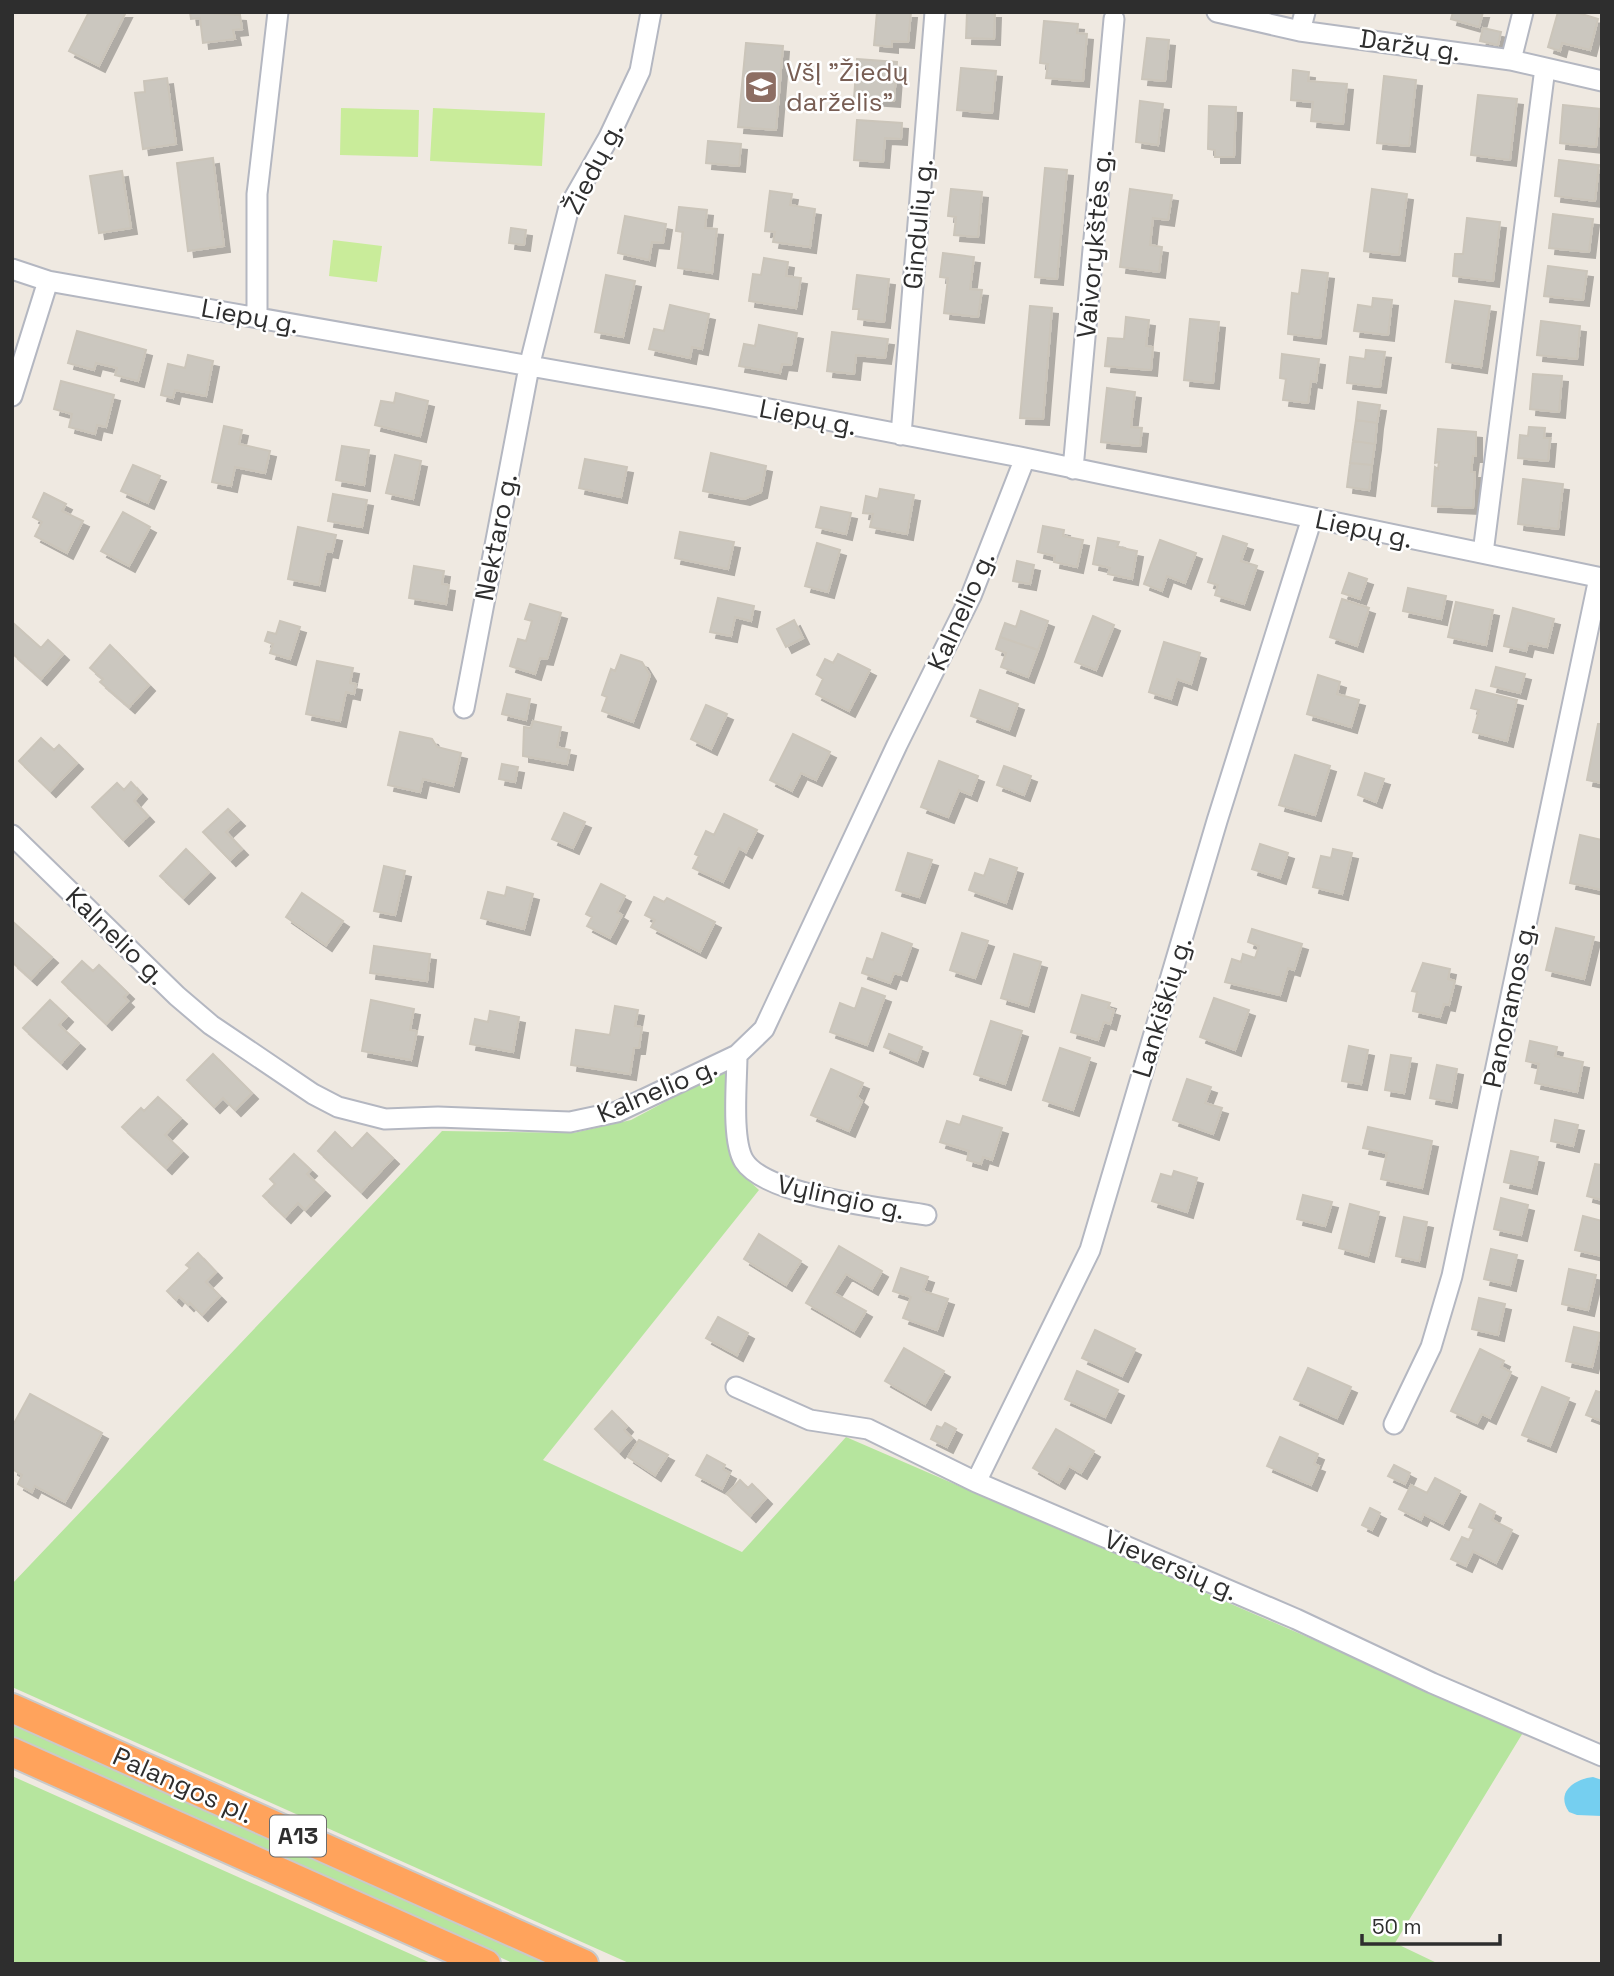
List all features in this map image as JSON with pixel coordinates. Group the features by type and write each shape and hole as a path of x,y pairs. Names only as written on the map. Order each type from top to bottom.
{"highway":[{"name":"Palangos pl.","path":"12,1708 584,1964"},
{"name":"Palangos pl.","path":"12,1752 486,1964"}],"street":[{"path":"257,317 257,194 278,12"},
{"name":"Žiedų g.","path":"528,367 569,207 609,137 640,71 651,12"},
{"name":"Gindulių g.","path":"901,435 935,12"},
{"name":"Daržų g.","path":"1217,12 1303,22 1511,60 1602,81"},
{"path":"1511,60 1523,12"},
{"name":"Vaivorykštės g.","path":"1073,469 1114,19"},
{"path":"1483,553 1545,68"},
{"name":"Liepų g.","path":"12,269 48,281 712,398 1025,458 1600,578"},
{"path":"12,396 48,281"},
{"name":"Nektaro g.","path":"464,708 528,367"},
{"name":"Kalnelio g.","path":"12,835 177,996 211,1025 313,1094 338,1107 385,1119 438,1117 570,1122 617,1112 737,1055 764,1029 897,745 971,596 1025,458"},
{"name":"Lankiškių g.","path":"976,1482 1090,1250 1217,821 1312,518"},
{"name":"Panoramos g.","path":"1394,1424 1431,1347 1452,1276 1600,578"},
{"name":"Vylingio g.","path":"737,1055 739,1145 744,1161 764,1180 808,1194 926,1215"},
{"name":"Vieversių g.","path":"736,1387 810,1420 868,1429 976,1482 1296,1619 1432,1683 1602,1756"}],"green space":[{"path":"341,108 419,110 418,157 340,155"},
{"path":"433,108 545,113 542,166 430,161"},
{"path":"333,240 382,246 377,282 329,276"},
{"path":"723,1071 732,1071 727,1133 736,1169 759,1190 543,1460 742,1552 846,1437 1524,1731 1395,1943 1439,1964 631,1964 12,1687 12,1584 442,1131 573,1133 631,1120"},
{"path":"12,1723 553,1964 515,1964 12,1741"},
{"path":"12,1776 433,1964 12,1964"}],"water":[{"path":"1593,1777 1602,1780 1602,1816 1569,1812 1564,1798 1569,1788 1580,1780"}],"building":[{"path":"89,12 126,12 99,66 69,51"},
{"path":"190,12 240,15 242,29 233,30 235,39 203,43 200,18 191,19"},
{"path":"877,12 911,12 908,42 892,41 892,47 874,45"},
{"path":"967,12 995,12 994,39 966,38"},
{"path":"1453,12 1483,12 1479,27 1451,19"},
{"path":"1558,12 1575,12 1598,19 1590,50 1562,43 1560,51 1548,47"},
{"path":"1044,21 1078,24 1077,33 1087,34 1083,81 1046,78 1048,64 1040,63"},
{"path":"1483,28 1501,32 1498,45 1480,41"},
{"path":"1147,38 1169,40 1165,81 1142,79"},
{"name":"VšĮ \"Žiedų darželis\"","path":"746,43 783,46 776,130 738,127"},
{"path":"857,59 897,62 894,101 854,98"},
{"path":"961,68 996,71 992,113 957,110"},
{"path":"1293,70 1309,72 1308,81 1347,84 1343,124 1311,121 1313,102 1291,100"},
{"path":"1384,76 1416,80 1409,146 1377,143"},
{"path":"167,78 176,144 143,149 135,93 145,92 144,81"},
{"path":"1478,95 1517,99 1510,160 1471,155"},
{"path":"1140,101 1163,104 1158,145 1136,142"},
{"path":"1563,105 1600,109 1596,147 1560,143"},
{"path":"1209,106 1236,107 1234,157 1215,157 1215,150 1208,149"},
{"path":"857,120 902,123 901,139 885,138 883,162 854,160"},
{"path":"708,141 741,144 739,166 706,163"},
{"path":"213,158 224,246 188,251 177,163"},
{"path":"1559,160 1599,165 1595,201 1555,196"},
{"path":"1045,168 1067,170 1057,279 1035,277"},
{"path":"122,171 131,228 99,233 90,176"},
{"path":"951,189 982,192 978,237 954,235 956,217 948,216"},
{"path":"1130,189 1172,195 1168,220 1153,218 1150,245 1162,247 1159,272 1120,267"},
{"path":"1372,189 1407,194 1399,255 1364,251"},
{"path":"770,191 792,194 790,205 815,209 810,247 773,242 775,232 765,231"},
{"path":"679,207 707,210 705,228 717,229 712,273 678,268 683,232 676,231"},
{"path":"1553,214 1593,219 1589,252 1549,248"},
{"path":"625,216 666,224 663,243 652,242 649,260 618,253"},
{"path":"1467,218 1500,222 1493,281 1453,276 1455,254 1463,254"},
{"path":"511,228 526,230 524,245 509,243"},
{"path":"943,253 974,257 970,289 982,290 978,317 944,313 948,278 940,277"},
{"path":"764,258 788,262 786,276 801,278 796,308 749,301 753,274 761,275"},
{"path":"1548,266 1587,271 1583,300 1544,296"},
{"path":"1302,270 1328,273 1320,338 1288,334 1292,293 1299,294"},
{"path":"606,275 635,281 623,337 595,332"},
{"path":"857,275 889,279 884,322 858,319 859,309 853,309"},
{"path":"1373,298 1392,300 1388,335 1354,331 1358,305 1372,307"},
{"path":"1455,301 1490,306 1481,367 1446,362"},
{"path":"670,305 709,314 702,349 692,347 690,358 649,349 654,329 664,331"},
{"path":"1030,306 1052,308 1043,419 1020,418"},
{"path":"1126,317 1149,320 1146,346 1153,347 1151,370 1105,366 1108,338 1124,339"},
{"path":"1190,319 1219,322 1213,383 1184,380"},
{"path":"1541,321 1580,326 1577,359 1537,355"},
{"path":"759,325 797,333 791,365 782,364 780,373 739,366 744,344 755,346"},
{"path":"77,331 146,350 138,381 115,375 117,368 96,363 94,370 68,363"},
{"path":"832,332 888,339 885,358 856,355 854,374 827,371"},
{"path":"1366,350 1385,352 1380,387 1347,383 1350,357 1365,359"},
{"path":"1282,354 1319,359 1316,382 1311,381 1308,403 1283,400 1286,379 1280,378"},
{"path":"188,355 213,361 206,396 175,390 173,398 161,395 168,364 185,368"},
{"path":"1533,374 1562,376 1559,412 1530,409"},
{"path":"61,381 114,395 106,427 97,425 95,434 69,427 72,414 54,409"},
{"path":"1107,388 1135,392 1131,427 1142,428 1140,446 1101,442"},
{"path":"396,393 428,401 420,436 375,425 381,401 394,403"},
{"path":"1358,402 1380,405 1377,423 1356,420"},
{"path":"1356,420 1377,423 1375,444 1353,441"},
{"path":"224,426 242,430 239,444 270,451 265,473 235,467 231,486 212,482"},
{"path":"1529,427 1545,428 1544,438 1550,438 1548,461 1518,458 1520,435 1528,436"},
{"path":"1438,429 1476,432 1476,456 1473,456 1471,472 1475,472 1473,508 1432,506 1435,467 1438,469 1439,462 1435,463"},
{"path":"1353,441 1375,444 1372,465 1350,463"},
{"path":"342,446 369,450 364,485 336,480"},
{"path":"711,453 766,466 761,492 744,499 703,491"},
{"path":"395,455 421,461 413,499 386,493"},
{"path":"585,459 627,467 621,497 579,488"},
{"path":"1350,463 1372,465 1369,490 1347,487"},
{"path":"133,465 160,476 148,503 121,491"},
{"path":"1523,479 1563,484 1558,529 1518,524"},
{"path":"880,489 914,495 907,534 870,527 873,514 863,513 866,496 878,499"},
{"path":"44,493 66,504 62,511 83,521 67,553 35,536 42,522 33,517"},
{"path":"333,494 367,500 362,527 328,521"},
{"path":"821,507 851,513 846,534 816,527"},
{"path":"123,512 150,527 129,566 101,551"},
{"path":"1043,526 1064,530 1063,536 1083,540 1077,567 1054,562 1055,556 1038,552"},
{"path":"298,527 336,535 332,552 326,551 319,585 288,579"},
{"path":"680,532 734,542 728,569 675,558"},
{"path":"1223,536 1247,544 1241,561 1257,566 1244,604 1215,595 1218,585 1208,582"},
{"path":"1098,538 1119,542 1117,547 1137,551 1132,579 1108,574 1110,568 1093,564"},
{"path":"1160,540 1196,553 1185,583 1167,576 1162,591 1144,584"},
{"path":"817,543 840,550 828,592 805,586"},
{"path":"1017,561 1034,565 1030,584 1013,581"},
{"path":"414,566 444,571 442,584 449,585 446,604 409,598"},
{"path":"1349,573 1367,579 1360,599 1342,593"},
{"path":"1408,588 1446,596 1441,619 1403,611"},
{"path":"718,598 754,606 751,621 735,617 731,636 710,632"},
{"path":"1342,599 1369,608 1357,646 1330,637"},
{"path":"1456,602 1493,610 1486,645 1448,637"},
{"path":"530,604 561,613 547,659 540,658 535,674 510,666 518,639 526,641 532,621 525,619"},
{"path":"1513,608 1554,619 1547,647 1528,643 1526,651 1504,646"},
{"path":"1021,611 1048,621 1038,650 1000,637 1005,623 1016,627"},
{"path":"1093,616 1114,625 1096,670 1075,662"},
{"path":"794,620 803,638 786,647 777,629"},
{"path":"280,621 300,627 290,659 270,653 273,644 265,641 268,632 276,634"},
{"path":"12,622 41,648 48,640 63,654 41,679 12,653"},
{"path":"1000,637 1038,650 1028,677 1001,667 1006,653 996,649"},
{"path":"1164,642 1200,653 1191,684 1177,679 1171,699 1149,692"},
{"path":"110,645 149,685 129,707 100,682 103,679 90,668"},
{"path":"838,654 870,670 849,711 816,694 823,679 817,675 825,659 833,663"},
{"path":"621,655 642,662 650,675 633,722 602,711 607,697 602,695 611,669 615,671"},
{"path":"317,661 353,668 350,683 356,684 354,694 346,692 340,721 306,714"},
{"path":"1496,667 1525,674 1520,693 1491,686"},
{"path":"1318,675 1340,682 1337,694 1359,700 1351,727 1307,714"},
{"path":"980,690 1018,704 1009,730 971,716"},
{"path":"1476,690 1517,700 1507,741 1473,732 1479,710 1471,708"},
{"path":"507,694 530,699 526,720 502,714"},
{"path":"706,705 727,714 711,749 691,739"},
{"path":"533,721 561,727 557,747 570,750 567,764 523,756 524,727 531,728"},
{"path":"1598,724 1602,724 1602,783 1587,780"},
{"path":"400,732 432,739 437,747 461,753 453,786 423,779 420,792 388,785"},
{"path":"793,734 830,752 816,780 801,773 792,791 770,780"},
{"path":"41,738 54,750 59,745 77,763 50,791 19,761"},
{"path":"1295,755 1330,766 1315,815 1279,805"},
{"path":"939,761 978,776 971,795 959,790 948,817 921,807"},
{"path":"502,764 518,767 515,782 499,779"},
{"path":"1004,766 1031,776 1024,795 997,785"},
{"path":"1365,773 1384,779 1376,802 1358,795"},
{"path":"131,782 141,793 134,801 148,816 123,840 92,807 117,783 124,790"},
{"path":"228,809 239,820 226,832 242,849 230,860 203,832"},
{"path":"564,813 585,822 573,848 552,839"},
{"path":"724,814 757,830 746,852 739,848 723,882 693,868 699,856 695,854 706,831 714,835"},
{"path":"1580,835 1602,840 1602,890 1570,883"},
{"path":"1260,844 1288,853 1280,878 1252,869"},
{"path":"186,849 209,872 183,898 160,876"},
{"path":"1333,849 1352,853 1342,894 1313,887 1321,856 1331,858"},
{"path":"908,853 932,860 919,897 896,890"},
{"path":"990,859 1017,868 1006,903 969,890 975,873 984,876"},
{"path":"384,866 405,871 395,915 374,911"},
{"path":"601,884 625,896 617,912 622,915 610,938 587,926 592,917 586,914"},
{"path":"507,887 533,894 524,929 481,918 488,892 505,896"},
{"path":"302,893 343,921 326,945 286,917"},
{"path":"654,897 664,902 667,898 715,922 700,952 651,927 655,920 645,915"},
{"path":"12,921 52,957 31,979 12,962"},
{"path":"1556,928 1594,937 1584,979 1546,970"},
{"path":"1252,929 1302,944 1294,970 1288,968 1280,995 1225,982 1232,959 1241,962 1243,954 1255,958 1259,946 1248,942"},
{"path":"882,933 912,944 901,975 894,973 890,983 862,973 867,958 873,960"},
{"path":"962,933 988,941 975,978 950,970"},
{"path":"374,946 430,954 427,981 370,973"},
{"path":"1014,954 1041,962 1028,1006 1001,998"},
{"path":"82,961 93,971 99,965 128,993 124,997 128,1001 106,1024 62,982"},
{"path":"1423,963 1450,969 1448,979 1455,981 1449,1005 1444,1004 1440,1017 1413,1011 1417,992 1412,991"},
{"path":"862,988 885,996 867,1045 830,1032 840,1003 855,1009"},
{"path":"1082,995 1110,1003 1108,1008 1114,1010 1110,1024 1104,1022 1098,1040 1071,1032"},
{"path":"1214,998 1249,1010 1235,1050 1200,1037"},
{"path":"50,1000 67,1016 59,1025 79,1043 61,1063 23,1028"},
{"path":"371,1000 414,1009 410,1030 417,1031 411,1060 362,1051"},
{"path":"615,1006 638,1010 635,1026 642,1027 639,1048 634,1048 630,1074 571,1065 576,1030 610,1035"},
{"path":"490,1011 519,1017 513,1052 470,1044 475,1019 488,1022"},
{"path":"991,1021 1022,1031 1005,1084 974,1074"},
{"path":"889,1034 922,1047 917,1061 884,1047"},
{"path":"1530,1041 1557,1047 1555,1056 1583,1062 1577,1092 1535,1083 1539,1064 1526,1061"},
{"path":"1349,1046 1368,1050 1361,1084 1342,1081"},
{"path":"1060,1048 1090,1058 1073,1110 1043,1100"},
{"path":"213,1054 252,1093 235,1110 223,1098 214,1107 187,1080"},
{"path":"1391,1055 1411,1058 1404,1093 1385,1090"},
{"path":"1437,1065 1457,1069 1451,1102 1430,1098"},
{"path":"831,1069 863,1083 857,1097 862,1101 849,1131 811,1115"},
{"path":"1187,1079 1211,1087 1205,1103 1222,1108 1213,1134 1173,1120"},
{"path":"158,1097 181,1118 165,1135 182,1151 166,1168 122,1127 141,1108 144,1111"},
{"path":"963,1116 1002,1128 992,1160 983,1157 981,1164 967,1160 969,1151 940,1142 947,1121 960,1125"},
{"path":"1555,1120 1578,1125 1573,1146 1551,1141"},
{"path":"1368,1127 1432,1141 1422,1188 1381,1179 1387,1153 1363,1148"},
{"path":"335,1132 352,1149 367,1133 393,1158 361,1192 318,1151"},
{"path":"1511,1151 1538,1157 1531,1188 1504,1182"},
{"path":"294,1154 311,1170 307,1174 324,1190 305,1210 298,1203 285,1217 263,1196 275,1184 270,1179"},
{"path":"1595,1164 1602,1165 1602,1200 1587,1196"},
{"path":"1174,1171 1197,1178 1187,1212 1152,1201 1161,1174 1172,1177"},
{"path":"1303,1195 1332,1202 1325,1226 1297,1219"},
{"path":"1501,1198 1528,1205 1521,1235 1494,1229"},
{"path":"1350,1204 1379,1212 1368,1256 1339,1248"},
{"path":"1583,1216 1602,1221 1602,1256 1575,1250"},
{"path":"1404,1217 1427,1222 1419,1261 1396,1256"},
{"path":"759,1234 801,1261 786,1285 744,1259"},
{"path":"839,1246 882,1271 872,1289 846,1274 834,1293 866,1311 854,1331 806,1303"},
{"path":"1491,1249 1517,1255 1510,1285 1484,1279"},
{"path":"198,1253 216,1272 206,1282 220,1296 202,1315 190,1303 188,1305 179,1296 176,1300 167,1291 190,1268 186,1265"},
{"path":"901,1268 928,1277 923,1291 948,1299 937,1330 903,1318 911,1297 893,1291"},
{"path":"1569,1269 1596,1275 1588,1310 1562,1304"},
{"path":"1479,1298 1505,1304 1498,1335 1472,1329"},
{"path":"718,1317 748,1333 737,1355 706,1338"},
{"path":"1574,1327 1600,1333 1592,1367 1566,1361"},
{"path":"1095,1330 1135,1349 1122,1376 1082,1358"},
{"path":"904,1348 944,1371 925,1404 885,1381"},
{"path":"1480,1349 1504,1361 1501,1367 1511,1372 1490,1418 1482,1414 1477,1423 1451,1411"},
{"path":"1308,1368 1351,1387 1337,1418 1294,1399"},
{"path":"1077,1371 1118,1390 1105,1417 1065,1399"},
{"path":"1542,1387 1569,1398 1550,1446 1522,1435"},
{"path":"1596,1391 1602,1393 1602,1421 1586,1415"},
{"path":"30,1394 102,1433 65,1502 35,1486 32,1492 18,1484 22,1475 12,1469 12,1427"},
{"path":"612,1411 627,1426 624,1430 632,1438 619,1452 595,1429"},
{"path":"945,1423 956,1429 947,1447 931,1439 937,1426 942,1428"},
{"path":"1056,1429 1094,1451 1081,1473 1069,1466 1059,1483 1033,1468"},
{"path":"1280,1437 1318,1454 1314,1464 1319,1466 1311,1485 1267,1466"},
{"path":"639,1440 668,1455 655,1475 628,1457"},
{"path":"707,1455 725,1465 723,1469 730,1473 722,1489 696,1475"},
{"path":"1394,1465 1410,1473 1405,1484 1388,1476"},
{"path":"1435,1478 1460,1491 1443,1524 1424,1514 1421,1520 1399,1509 1411,1485 1427,1493"},
{"path":"740,1480 748,1488 752,1484 766,1498 750,1516 727,1494"},
{"path":"1480,1504 1495,1512 1492,1520 1512,1530 1496,1563 1473,1551 1466,1566 1451,1559 1462,1537 1469,1540 1474,1529 1469,1527"},
{"path":"1370,1508 1380,1513 1372,1530 1362,1525"}],"place":[{"name":"VšĮ \"Žiedų darželis\"","path":"761,87"}]}
